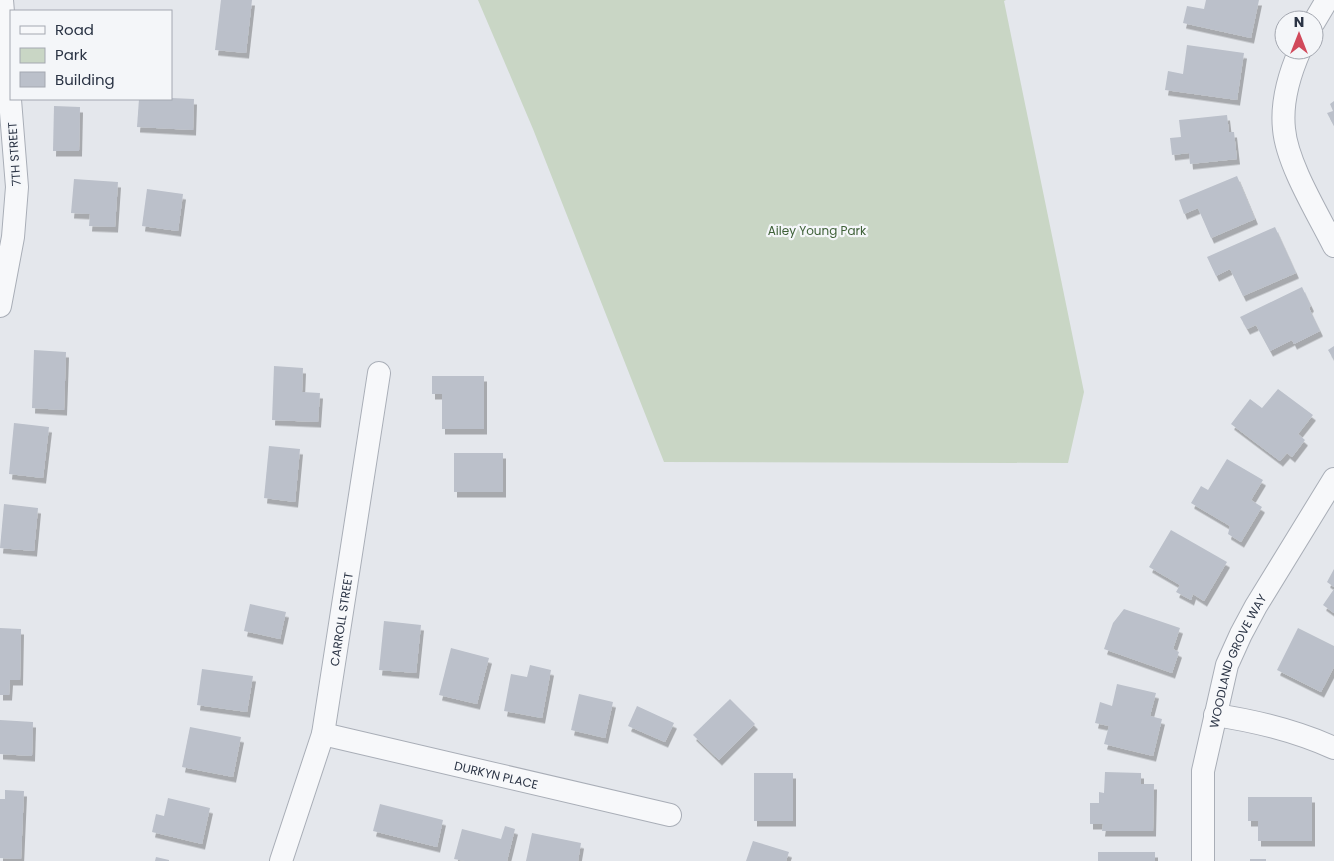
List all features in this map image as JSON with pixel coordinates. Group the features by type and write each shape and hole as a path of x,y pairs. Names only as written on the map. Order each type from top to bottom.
{"street":[{"name":"7TH STREET","path":"0,306 13,237 8,186 2,0"},
{"path":"1296,60 1286,86 1284,128 1291,159 1334,246"},
{"name":"CARROLL STREET","path":"280,861 323,734 379,373"},
{"name":"WOODLAND GROVE WAY","path":"1203,861 1203,771 1227,665 1241,634 1261,598 1334,479"},
{"path":"1215,715 1256,722 1310,738 1334,748"},
{"name":"DURKYN PLACE","path":"323,734 670,815"}],"green space":[{"name":"Ailey Young Park","path":"478,0 1006,0 1004,1 1084,392 1068,463 664,462 533,129"}],"building":[{"path":"221,0 252,0 246,53 215,50"},
{"path":"1206,0 1259,0 1251,38 1183,23 1187,6 1204,9"},
{"path":"1187,45 1244,53 1237,100 1165,90 1168,71 1183,74"},
{"path":"194,99 193,130 137,127 139,100"},
{"path":"1334,101 1334,126 1327,113 1333,111 1330,104"},
{"path":"54,106 80,107 79,151 53,151"},
{"path":"1227,115 1229,132 1234,132 1237,159 1190,164 1189,153 1172,155 1170,138 1181,137 1179,120"},
{"path":"1237,176 1255,219 1211,238 1198,208 1184,214 1179,200"},
{"path":"74,179 118,182 115,227 89,226 90,214 71,213"},
{"path":"147,189 183,194 178,231 142,226"},
{"path":"1275,227 1296,273 1243,296 1230,269 1216,276 1207,257"},
{"path":"1302,287 1320,331 1294,344 1292,340 1270,351 1256,325 1247,329 1240,317"},
{"path":"1334,346 1334,360 1328,350"},
{"path":"34,350 66,352 64,410 32,408"},
{"path":"274,366 303,368 302,392 320,393 318,422 272,420"},
{"path":"432,376 484,376 484,429 442,429 442,394 432,394"},
{"path":"1278,389 1313,415 1298,434 1305,440 1292,457 1287,453 1280,461 1231,424 1250,399 1262,408"},
{"path":"14,423 49,427 43,478 9,474"},
{"path":"269,446 300,449 295,502 264,498"},
{"path":"454,453 503,453 503,492 454,492"},
{"path":"1227,459 1263,480 1251,500 1262,507 1241,542 1228,534 1230,526 1191,503 1201,486 1208,490"},
{"path":"4,504 38,508 34,551 0,548"},
{"path":"1171,530 1227,562 1204,601 1193,594 1191,600 1176,592 1180,585 1149,567"},
{"path":"1334,569 1334,587 1327,582"},
{"path":"1334,589 1334,613 1323,605"},
{"path":"250,604 286,612 280,639 244,631"},
{"path":"1124,609 1180,628 1173,649 1179,652 1172,673 1104,649 1113,623"},
{"path":"384,621 421,625 416,673 379,670"},
{"path":"0,628 21,629 20,680 10,680 9,695 0,695"},
{"path":"1298,628 1334,646 1334,667 1321,692 1277,670"},
{"path":"451,648 489,658 477,704 439,695"},
{"path":"530,665 551,670 542,718 504,711 511,674 527,677"},
{"path":"202,669 253,676 247,712 197,705"},
{"path":"1117,684 1156,693 1150,716 1162,719 1153,756 1104,744 1109,726 1095,723 1100,702 1112,706"},
{"path":"579,694 613,702 605,738 571,730"},
{"path":"730,699 755,724 719,760 693,735"},
{"path":"637,706 674,723 665,742 628,726"},
{"path":"0,720 33,722 32,756 0,754"},
{"path":"190,727 241,737 233,777 182,767"},
{"path":"1105,772 1141,773 1141,784 1154,784 1153,831 1102,831 1103,824 1090,824 1090,803 1099,803 1099,792 1104,793"},
{"path":"754,773 793,773 793,821 754,821"},
{"path":"5,790 24,791 21,859 0,858 0,799 5,799"},
{"path":"1248,797 1312,797 1312,841 1258,841 1258,821 1248,821"},
{"path":"168,798 210,808 202,844 152,832 156,814 164,816"},
{"path":"380,804 443,820 437,847 373,831"},
{"path":"505,826 515,829 507,861 465,861 454,859 462,829 501,839"},
{"path":"532,833 581,843 578,861 526,861"},
{"path":"753,841 789,852 786,861 746,861"},
{"path":"1098,852 1155,852 1155,861 1098,861"},
{"path":"156,857 169,860 169,861 155,861"},
{"path":"1250,859 1266,859 1266,861 1250,861"}]}
